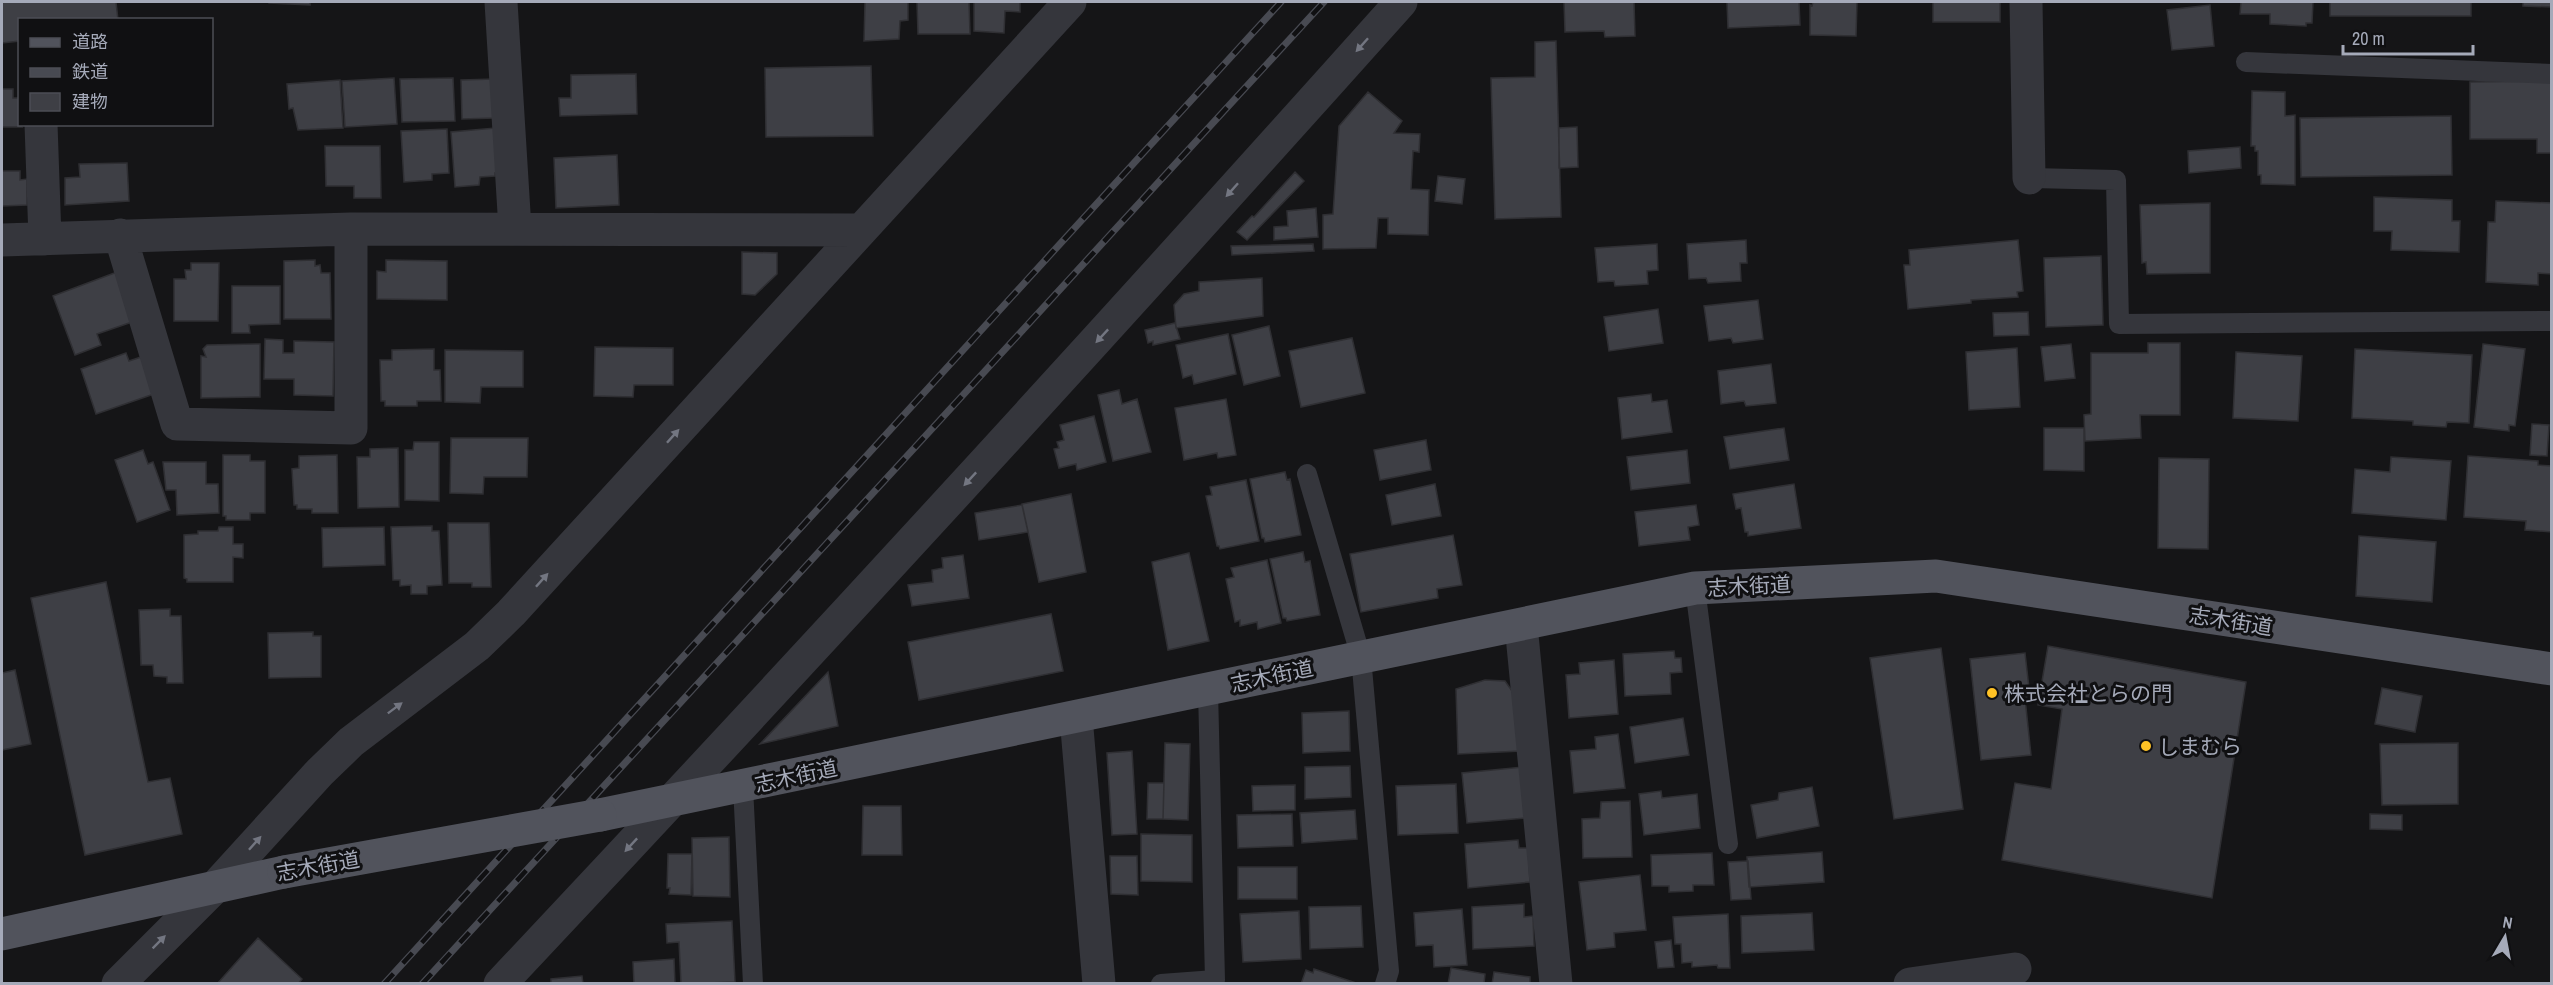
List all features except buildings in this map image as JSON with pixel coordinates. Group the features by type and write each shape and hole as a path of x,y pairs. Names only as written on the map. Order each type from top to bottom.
{"main road":[{"name":"志木街道","path":"2,934 284,872 671,802 1695,588 1936,576 2552,669"}],"street":[{"path":"501,2 515,229"},
{"path":"118,984 216,886 320,772 351,742 477,646 511,613 1070,2"},
{"path":"500,984 1108,330 1401,2"},
{"path":"2026,2 2029,178"},
{"path":"41,126 45,239"},
{"path":"120,235 177,424 351,428 351,229"},
{"path":"2,240 351,229 861,230"},
{"path":"1521,625 1556,984"},
{"path":"1076,717 1099,984"},
{"path":"1910,984 1979,979 2015,969"}],"lane":[{"path":"2246,62 2552,74"},
{"path":"2029,178 2116,180 2119,324 2552,321"},
{"path":"1307,474 1361,657 1389,971 1385,984"},
{"path":"1695,588 1728,844"},
{"path":"1161,984 1215,980 1208,690"},
{"path":"743,787 753,984"}],"railway":[{"path":"384,984 1281,2"},
{"path":"422,984 1324,2"}],"place":[{"name":"株式会社とらの門","path":"1992,693"},
{"name":"しまむら","path":"2146,746"}]}
